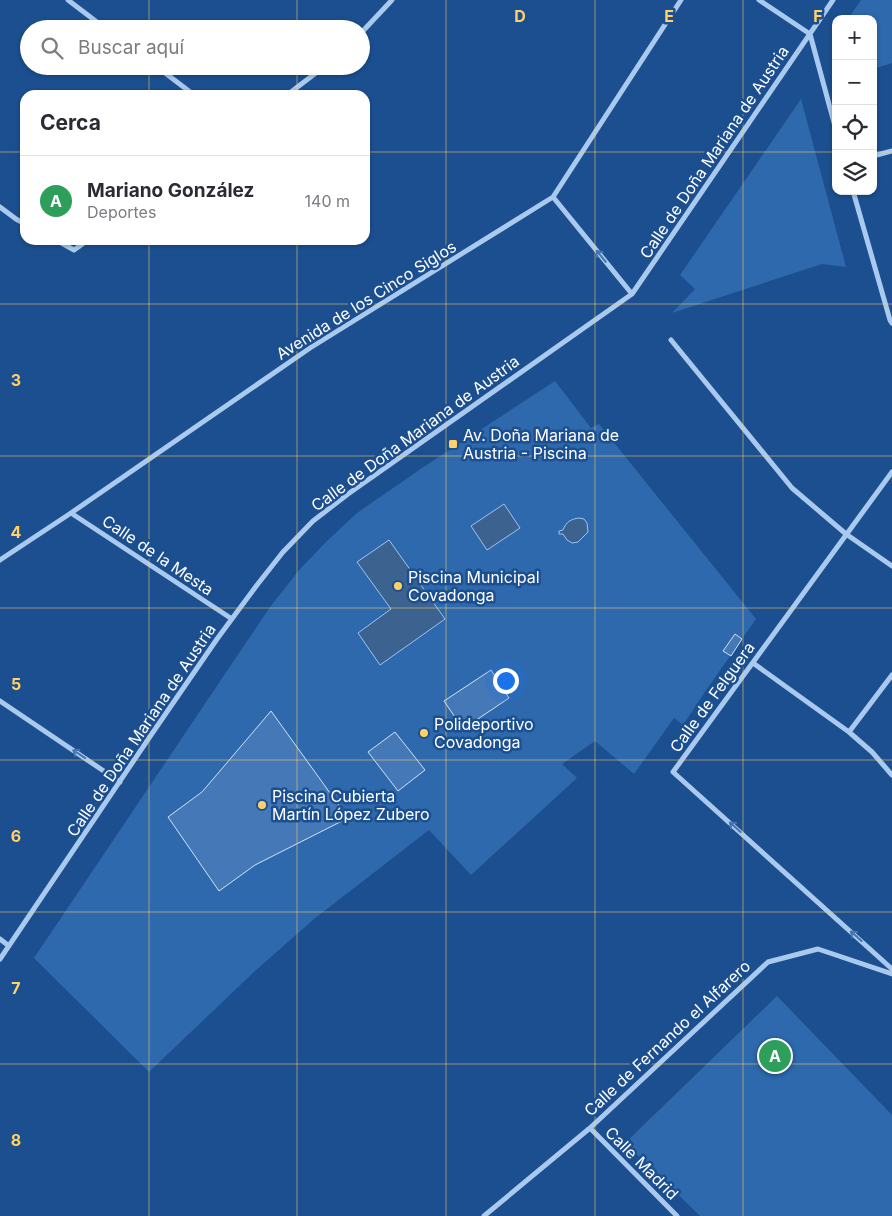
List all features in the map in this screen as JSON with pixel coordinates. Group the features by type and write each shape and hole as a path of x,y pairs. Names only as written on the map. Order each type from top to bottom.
{"street":[{"path":"68,0 94,20"},
{"path":"370,23 392,0"},
{"name":"Avenida de los Cinco Siglos","path":"0,560 310,348 553,197 681,0"},
{"path":"759,0 810,34 832,115"},
{"name":"Calle de Doña Mariana de Austria","path":"0,959 151,735 256,585 283,552 314,521 348,494 632,294 833,0"},
{"path":"168,75 187,90"},
{"path":"294,90 313,75"},
{"path":"877,155 892,151"},
{"path":"854,195 892,323"},
{"path":"553,197 632,294"},
{"path":"0,207 20,221"},
{"path":"65,245 74,250 81,245"},
{"path":"671,340 792,488 846,534 892,566"},
{"name":"Calle de Felguera","path":"892,472 673,772 892,969"},
{"name":"Calle de la Mesta","path":"71,513 232,619"},
{"path":"752,663 849,732 872,752 892,775"},
{"path":"849,732 892,675"},
{"path":"0,701 120,782"},
{"path":"0,939 10,946"},
{"name":"Calle de Fernando el Alfarero","path":"488,1215 590,1128 768,962 818,949 892,974"},
{"name":"Calle Madrid","path":"590,1128 677,1216"}],"shaded area":[{"path":"861,0 892,0 892,63 877,68 877,15 851,15"},
{"path":"801,99 846,267 822,264 672,313 695,289 680,275"},
{"name":"Polideportivo Covadonga","path":"555,381 591,428 599,424 756,619 683,725 674,718 634,774 595,741 562,764 577,778 471,875 429,830 314,919 255,971 149,1072 34,958 270,607 300,569 357,513"},
{"path":"504,504 520,528 487,550 471,526"},
{"path":"579,518 584,519 587,523 588,532 578,542 572,543 563,534 559,534 559,531 563,530 569,521"},
{"name":"Piscina Municipal Covadonga","path":"389,540 445,619 380,665 358,633 391,609 357,562"},
{"path":"777,996 892,1115 892,1216 700,1216 625,1143"}],"building":[{"path":"735,634 742,639 731,656 723,651"},
{"path":"491,670 509,698 463,729 444,701"},
{"name":"Piscina Cubierta Martín López Zubero","path":"271,711 348,818 255,865 219,891 168,817 202,792"},
{"path":"395,732 425,770 398,791 368,752"}],"place":[{"name":"Av. Doña Mariana de Austria - Piscina","path":"453,444"},
{"name":"Piscina Municipal Covadonga","path":"398,586"},
{"name":"Polideportivo Covadonga","path":"424,733"},
{"name":"Piscina Cubierta Martín López Zubero","path":"262,805"},
{"name":"Mariano González","path":"775,1056"}]}
